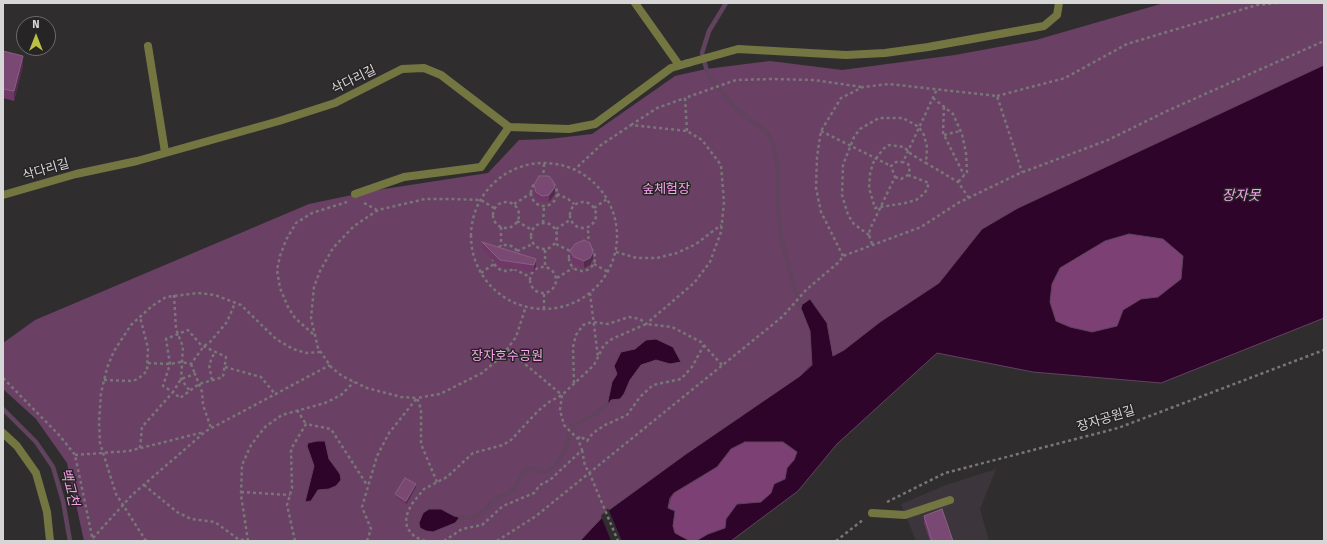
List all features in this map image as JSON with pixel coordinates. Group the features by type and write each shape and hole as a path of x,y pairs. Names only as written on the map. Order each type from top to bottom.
{"street":[{"path":"635,3 679,66"},
{"path":"355,194 404,177 481,167 509,127 569,130 594,124 671,68 738,49 846,55 886,53 1044,26 1057,15 1059,3"},
{"path":"148,46 165,152"},
{"name":"삭다리길","path":"3,195 76,174 137,161 279,121 335,103 402,69 424,68 441,75 509,127"},
{"path":"3,433 17,446 36,473 47,512 50,541"},
{"path":"872,513 905,514 950,500"}],"path":[{"path":"574,170 601,145 657,108 736,80 771,78 814,80 863,87 889,84 997,96 1065,78 1127,44 1257,5 1277,3"},
{"path":"497,541 536,516 782,317 807,289 839,262 843,256 921,227 969,198 1022,172 1108,140 1167,111 1324,41"},
{"path":"843,256 821,212 816,188 817,157 821,130 841,98 863,87"},
{"path":"903,162 937,89"},
{"path":"997,96 1022,172"},
{"path":"685,98 687,130"},
{"path":"932,98 953,114 960,131 966,153 966,172 958,182"},
{"path":"944,107 944,135 964,175"},
{"path":"872,244 869,235 860,229 851,219 842,194 843,165 850,145 860,130 879,118 903,118 919,127 924,135 927,147 926,162"},
{"path":"425,541 415,537 407,528 406,517 411,504 424,489 454,472 473,453 503,445 511,440 538,411 549,402 562,396 594,365 604,345 612,339 646,324 694,283 710,262 721,232 722,225 724,202 721,165 702,140 687,130 631,125"},
{"path":"821,130 891,166 895,177 880,207 869,235"},
{"path":"944,135 960,131"},
{"path":"908,174 929,184 925,193 916,200 905,204 875,208 869,188 870,174 876,158 883,149 889,145 904,147 958,182 969,198"},
{"path":"891,166 896,162 903,162 908,164 910,168 908,174 901,179 895,177"},
{"path":"538,163 561,165 574,170 583,174 601,189 613,209 618,232 616,252 608,272 590,293 566,306 544,309 517,304 496,291 481,273 472,248 472,223 481,200 496,181 515,169 538,163"},
{"path":"543,180 544,164"},
{"path":"530,194 536,204 544,206 552,204 557,194 554,184 543,180 533,185 530,194 514,204 502,201 494,208 493,219 501,227 501,246 493,254 494,264 502,271 514,269 530,278"},
{"path":"557,194 568,199 574,204"},
{"path":"494,208 481,200 425,199 378,210 354,226 333,248 320,271 314,287 312,302 311,318 313,334 321,352 330,365 342,376 367,388 401,397 418,398 440,394 476,377 497,360 516,337 526,306"},
{"path":"594,208 606,199"},
{"path":"584,201 589,202 594,208 596,218 587,228 578,228 570,220 570,210 574,204 584,201"},
{"path":"313,334 295,318 288,307 280,288 277,270 280,256 286,240 296,223 312,213 345,202 350,202"},
{"path":"361,202 378,210"},
{"path":"501,227 510,227 518,221 519,214 514,204"},
{"path":"543,223 544,206"},
{"path":"556,229 570,220"},
{"path":"518,221 532,230"},
{"path":"543,223 550,224 556,229 558,235 556,244 545,250 540,249 533,244 531,236 532,230 537,225 543,223"},
{"path":"616,252 637,258 657,258 677,253 696,244 722,225"},
{"path":"587,228 589,236 587,246"},
{"path":"518,251 533,244"},
{"path":"556,244 570,251"},
{"path":"579,245 587,246 594,253 594,264 586,271 578,271 573,268 569,262 570,251 579,245"},
{"path":"501,246 512,246 518,251 519,261 514,269"},
{"path":"545,250 545,267"},
{"path":"481,273 494,264"},
{"path":"594,264 608,272"},
{"path":"545,267 553,271 557,278 555,288 544,294 539,293 532,288 530,278 536,269 545,267"},
{"path":"557,278 573,268"},
{"path":"146,541 116,494 100,443 99,422 106,368 114,351 128,330 140,316 166,297 198,293 215,295 235,302 253,315 276,339 293,349 306,353 321,352"},
{"path":"590,293 598,357"},
{"path":"544,294 544,309"},
{"path":"140,448 142,428 173,392 181,379 183,347 177,334 174,295"},
{"path":"191,364 204,346 210,342 227,322 235,302"},
{"path":"104,380 132,381 138,379 147,371 148,348 140,316"},
{"path":"574,383 573,347 576,334 583,325 594,322 608,324 629,317 640,319 646,324 672,327 704,345 722,365"},
{"path":"188,330 204,346 226,357 223,377 200,384 180,398 163,386 170,364 166,339 188,330"},
{"path":"578,439 580,436 587,440 593,433 605,425 627,415 640,397 653,385 681,379 692,367 704,345"},
{"path":"507,349 562,396"},
{"name":"장자공원길","path":"891,499 945,472 1118,428 1324,350"},
{"path":"212,380 209,365 215,351"},
{"path":"148,363 170,364 181,362 191,364"},
{"path":"191,364 200,384 202,405 211,428"},
{"path":"93,540 122,505 206,431 330,365"},
{"path":"225,367 261,377 275,394"},
{"path":"181,379 195,374"},
{"path":"3,378 60,436 75,455 93,540"},
{"path":"181,379 190,391"},
{"path":"144,485 177,512 191,519 215,522 238,539 248,541 241,492 242,465 251,445 265,427 282,415 325,403 341,395 354,382"},
{"path":"562,396 560,410 564,425 578,439 582,450 584,466 589,472 618,541"},
{"path":"418,398 420,409 421,444 437,482"},
{"path":"367,541 371,529 362,507 377,456 389,433 418,398"},
{"path":"298,410 306,424 331,429 368,485"},
{"path":"295,541 287,505 292,488 290,449 306,424"},
{"path":"75,455 140,448 206,431"},
{"path":"444,541 462,529 482,525 503,506 534,493 540,485 550,480 582,450"},
{"path":"241,492 290,495"}],"shaded area":[{"path":"1129,234 1163,239 1183,256 1181,279 1158,297 1141,299 1118,326 1092,332 1070,327 1056,321 1050,302 1052,284 1060,268 1105,241"},
{"path":"745,442 783,442 797,452 794,460 787,468 785,479 774,484 771,493 761,502 737,504 726,519 725,528 708,534 696,541 688,540 675,533 673,526 675,511 668,508 674,493 717,467 731,449"},
{"path":"996,469 980,509 989,541 916,541 901,504 946,485"}],"green space":[{"name":"장자호수공원","path":"1164,3 1324,3 1324,65 1018,208 982,229 939,283 880,322 845,350 832,356 827,323 810,299 801,307 810,331 812,364 800,376 686,454 609,510 580,541 84,541 67,463 36,419 3,389 3,343 35,320 309,204 371,191 488,173 519,140 549,139 592,134 675,76 706,69 770,61 842,70 955,55 1036,40"}],"water":[{"name":"장자못","path":"1324,65 1324,318 1161,383 1033,372 937,353 837,444 798,491 731,541 696,541 580,541 609,510 686,454 800,376 812,365 810,331 800,306 810,299 827,323 833,356 844,350 880,322 939,283 982,229 1018,208","holes":["1129,234 1163,239 1183,256 1181,279 1158,297 1141,299 1123,310 1117,326 1092,332 1070,327 1056,321 1050,302 1052,284 1060,268 1105,241","745,442 783,442 797,452 794,460 787,468 785,479 774,484 771,493 761,502 737,504 726,519 725,528 708,534 696,541 688,540 675,533 673,526 675,511 668,508 670,498 674,493 717,467 731,449"]},
{"path":"656,339 673,347 681,362 670,364 656,360 641,365 630,380 624,394 620,399 611,400 607,406 612,382 617,374 614,366 621,352 635,349 646,340"},
{"path":"325,441 329,459 340,474 341,480 336,486 329,489 318,490 311,501 305,502 314,466 307,446 308,443"},
{"path":"429,509 441,509 454,516 460,517 455,523 433,532 426,531 420,528 419,523 423,513"}],"pier":[{"path":"608,508 622,541 611,541 601,516"}],"building":[{"path":"3,51 16,54 16,56 23,56 14,91 3,89"},
{"path":"539,176 549,176 553,181 555,187 549,195 542,196 536,192 534,185"},
{"path":"584,240 590,243 593,252 590,258 584,261 574,257 570,251 575,244"},
{"path":"482,242 536,259 534,265 500,260"},
{"path":"405,478 416,484 406,501 395,494"},
{"path":"942,509 953,541 932,541 924,516"}],"waterway":[{"path":"726,3 709,31 702,53 708,75 735,108 767,132 773,145 778,164 778,209 781,237 800,306"},
{"path":"460,517 472,518 484,511 493,500 511,492 517,485 524,471 531,469 545,472 554,467 564,452 572,426 594,415 607,404"},
{"name":"백교천","path":"3,409 36,442 53,467 63,501 70,541"}],"park label":[{"name":"숲체험장","path":"666,189"}]}
